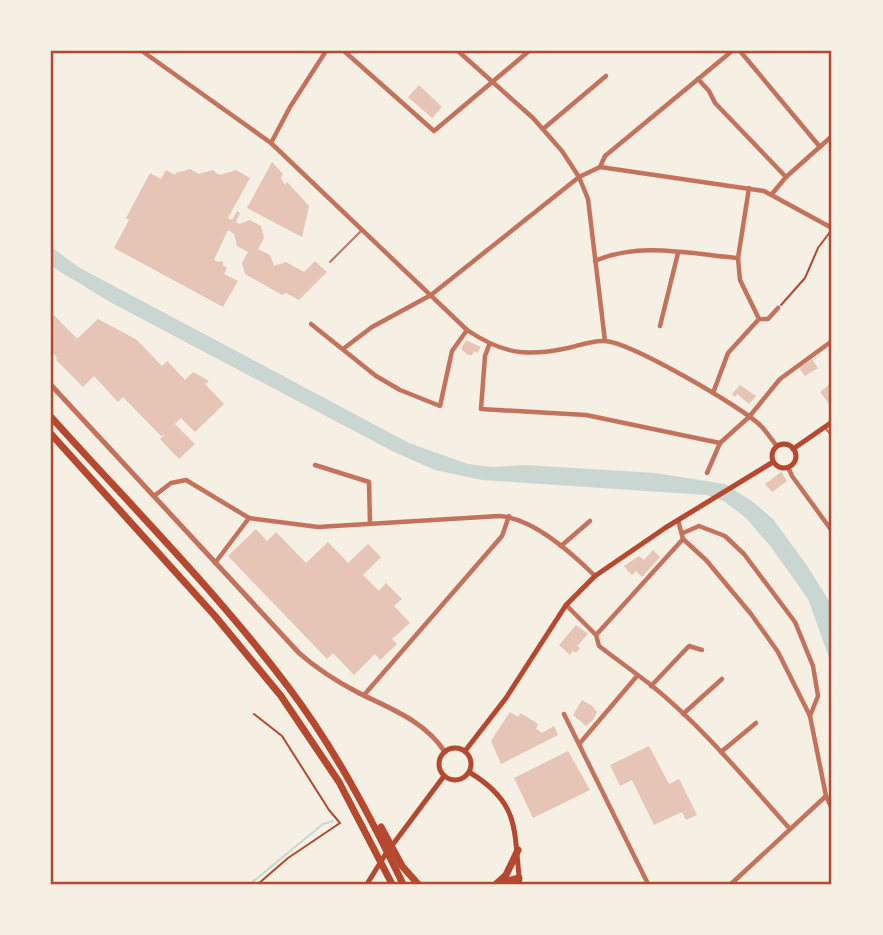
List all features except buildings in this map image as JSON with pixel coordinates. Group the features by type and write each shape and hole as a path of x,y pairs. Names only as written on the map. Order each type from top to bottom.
{"highway":[{"path":"51,417 260,650 311,718 362,801 403,884"},
{"path":"51,434 215,616 281,695 338,782 392,884"},
{"path":"362,801 372,810 402,866 418,884"},
{"path":"496,884 506,875 517,850"},
{"path":"496,884 519,881"}],"main road":[{"path":"793,449 832,422"},
{"path":"788,444 793,449 795,460 788,467 780,467 773,462 772,452 777,446 788,444"},
{"path":"465,751 506,698 566,605 595,576 678,520 773,462"},
{"path":"453,748 465,751 470,759 469,772 458,780 444,776 439,764 445,752 453,748"},
{"path":"469,772 486,782 506,805 516,835 519,881"},
{"path":"367,884 444,776"}],"street":[{"path":"142,51 271,142 467,330 489,345 529,353 605,341 623,344 713,393 761,426 777,446"},
{"path":"271,142 326,51"},
{"path":"344,51 434,131 529,51"},
{"path":"458,51 543,129 579,177 587,200 605,341"},
{"path":"600,167 606,156 732,51"},
{"path":"740,51 820,147"},
{"path":"543,129 606,76"},
{"path":"698,79 709,90 715,103 786,177"},
{"path":"772,194 786,177 832,136"},
{"path":"343,349 372,327 431,295 579,177 600,167 749,188 772,194 832,228"},
{"path":"749,188 738,258 740,279 759,319"},
{"path":"595,261 610,254 655,249 738,258"},
{"path":"660,327 678,253"},
{"path":"713,393 728,353 759,319 768,319 778,308"},
{"path":"311,324 376,376 400,390 440,405 452,351 467,330"},
{"path":"708,473 720,443 749,417 780,379 832,341"},
{"path":"489,345 485,356 481,409 586,415 720,443"},
{"path":"51,385 299,653 332,678 428,730 445,752"},
{"path":"316,465 369,482 370,524"},
{"path":"788,467 832,530"},
{"path":"154,496 171,483 186,480 249,518 318,527 509,516 573,554 595,576"},
{"path":"364,695 502,536 509,516"},
{"path":"215,562 249,518"},
{"path":"678,520 683,536 706,560 779,652 810,716 826,796 832,809"},
{"path":"561,547 590,521"},
{"path":"596,635 683,536 699,526 724,536 744,554 795,622 813,666 818,696 810,716"},
{"path":"566,605 596,635 598,646 683,714 790,829"},
{"path":"651,686 689,646 702,650"},
{"path":"580,743 638,676"},
{"path":"683,714 722,679"},
{"path":"564,715 648,884"},
{"path":"721,752 756,723"},
{"path":"731,884 826,796"}],"lane":[{"path":"330,261 362,229"},
{"path":"825,428 832,436"}],"path":[{"path":"778,308 806,278 818,248 832,228"},
{"path":"254,714 282,736 329,810 341,823 288,859 258,884"}],"shaded area":[{"path":"51,247 80,268 409,443 468,464 655,473 725,484 773,519 832,606 832,666 808,599 771,547 746,518 725,502 707,495 482,480 435,470 392,451 110,302 51,266"}],"waterway":[{"path":"250,884 323,824 333,821"}]}
